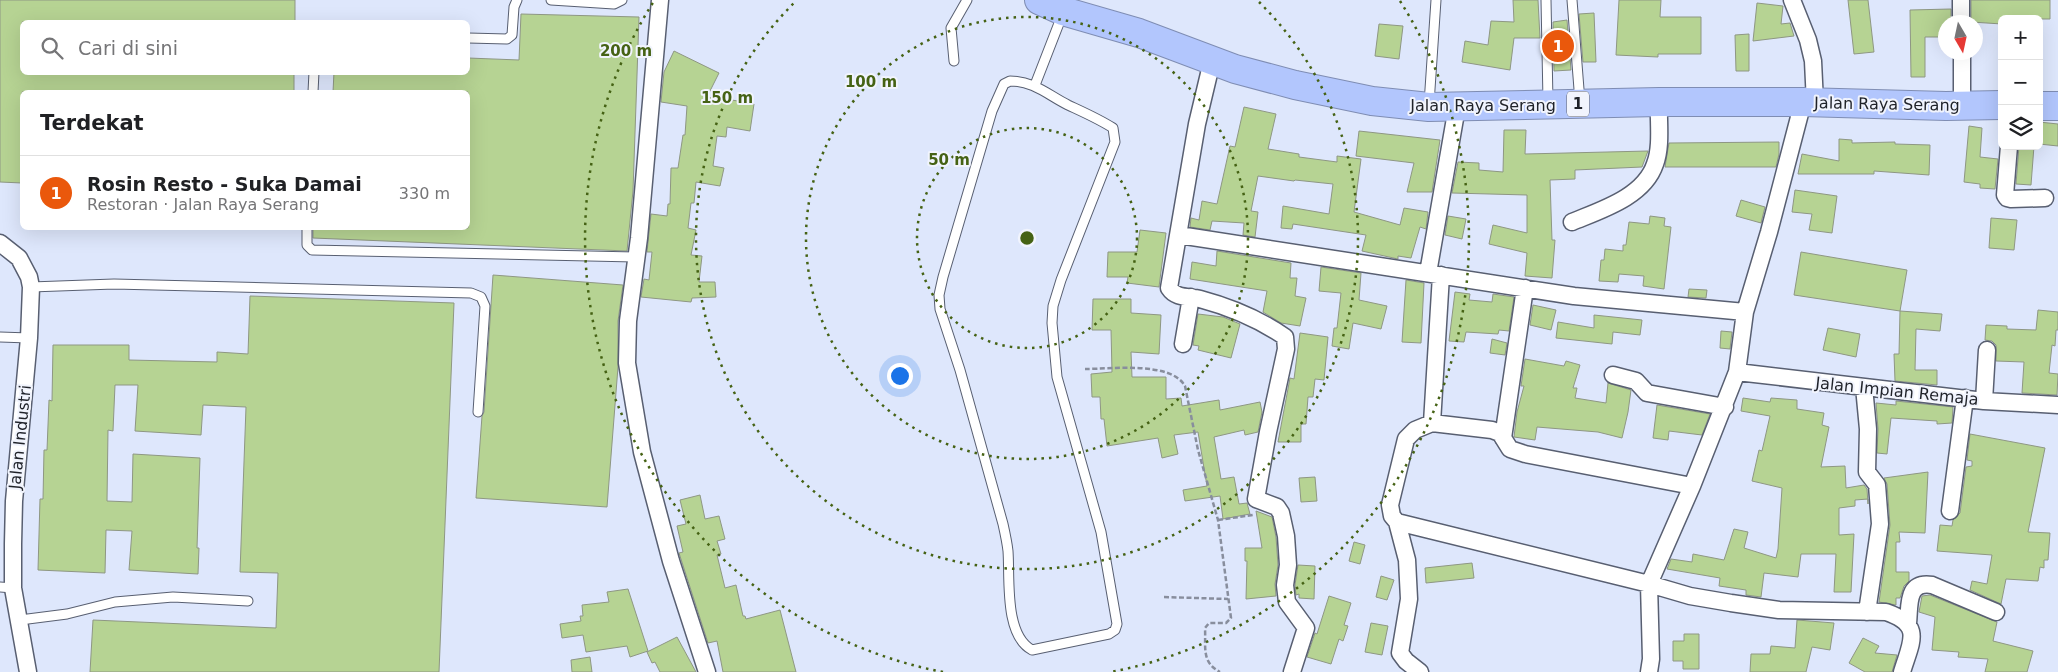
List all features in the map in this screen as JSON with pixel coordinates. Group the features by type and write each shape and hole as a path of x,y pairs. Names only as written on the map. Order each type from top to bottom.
{"highway":[{"name":"Jalan Raya Serang","path":"1057,4 1212,61 1295,85 1372,100 1429,108 1659,102 1998,105"},
{"path":"2043,106 2058,106"}],"street":[{"path":"660,0 628,321 628,363 642,452 671,561 707,672"},
{"path":"1649,672 1651,660 1648,584 1692,486 1725,407 1737,372 1745,312 1809,103 1813,61 1808,40 1792,0"},
{"path":"1961,0 1962,15"},
{"path":"1962,60 1962,106"},
{"path":"1212,61 1197,124 1169,288 1177,296 1191,297 1240,312 1285,337 1286,349 1256,499 1277,507 1281,513 1286,536 1288,565 1285,585 1287,602 1306,628 1292,672"},
{"path":"1572,222 1621,201 1637,189 1651,174 1656,162 1659,102"},
{"path":"1432,423 1435,274 1457,107"},
{"path":"2009,150 2004,195 2011,199 2045,198"},
{"path":"1179,235 1574,296 1745,312"},
{"name":"Jalan Industri","path":"0,242 20,258 29,277 30,287 29,338 7,588 20,620 28,672"},
{"path":"1504,438 1524,288"},
{"path":"1183,344 1191,297"},
{"path":"1984,401 1987,350"},
{"name":"Jalan Impian Remaja","path":"1737,372 1984,401 2058,405"},
{"path":"1612,375 1636,381 1647,393 1725,407"},
{"path":"1864,388 1868,429 1867,472 1878,485 1880,524 1867,612"},
{"path":"1950,511 1965,398"},
{"path":"1420,672 1400,654 1409,599 1407,560 1397,522 1392,516 1390,505 1402,450 1406,440 1414,430 1432,423 1492,430 1500,432 1510,449 1525,454 1692,486"},
{"path":"1397,522 1690,596 1779,610 1886,612 1900,617 1908,623"},
{"path":"1902,672 1912,633 1908,623 1912,593 1916,586 1921,584 1932,585 1996,612"}],"lane":[{"path":"470,38 507,40 512,36 514,7 517,0"},
{"path":"552,0 614,4 622,0"},
{"path":"954,61 951,28 967,0"},
{"path":"1429,108 1436,0"},
{"path":"1546,0 1548,106"},
{"path":"1572,0 1580,104"},
{"path":"1035,85 1057,4"},
{"path":"313,90 314,75"},
{"path":"1010,81 1017,81 1035,85 1065,104 1103,121 1113,128 1115,135 1115,142 1061,280 1053,306 1052,323 1057,377 1100,532 1117,624 1115,630 1109,634 1032,650 1024,646 1017,634 1010,606 1008,550 1003,524 960,370 940,309 939,295 992,111 1004,84 1010,81"},
{"path":"307,230 306,245 312,250 482,252 635,257"},
{"path":"30,287 124,284 471,293 481,297 485,306 478,412"},
{"path":"0,337 29,338"},
{"path":"20,620 67,614 115,602 174,597 248,601"}],"path":[{"path":"1085,369 1161,371 1181,379 1185,386 1198,450 1218,520 1228,599 1229,621 1226,623 1209,623 1205,628 1208,663 1212,668 1220,672"},
{"path":"1218,520 1254,515 1256,499"},
{"path":"1164,598 1228,599"}],"building":[{"path":"0,0 295,0 295,20 20,20 20,75 294,75 294,90 20,90 20,183 0,182"},
{"path":"1513,0 1538,0 1540,38 1514,38 1510,70 1462,62 1465,41 1488,45 1491,21 1514,22"},
{"path":"1619,0 1661,0 1660,17 1701,17 1701,54 1658,54 1658,57 1616,55"},
{"path":"1848,0 1868,0 1874,52 1854,54"},
{"path":"1971,0 2050,0 2050,19 2043,19 2043,15 1998,15 1998,24 1983,23 1983,15 1971,15"},
{"path":"1757,3 1783,6 1781,24 1790,23 1794,36 1753,41"},
{"path":"1951,9 1951,15 1938,15 1938,37 1925,37 1925,77 1911,77 1910,10"},
{"path":"1594,13 1596,62 1583,62 1579,14"},
{"path":"521,14 639,17 633,191 627,251 313,238 313,230 470,230 470,90 333,90 334,75 470,75 470,58 519,60"},
{"path":"1567,20 1571,70 1554,71 1553,22"},
{"path":"1379,24 1403,26 1399,59 1375,56"},
{"path":"1749,34 1749,71 1736,71 1735,35"},
{"path":"674,51 719,73 707,97 754,104 750,131 727,127 726,137 717,136 713,166 724,168 720,186 696,182 694,203 691,203 688,228 696,230 691,255 702,256 699,282 715,282 716,297 692,298 691,302 641,297 644,279 649,280 652,252 647,252 651,214 667,216 668,204 670,204 671,168 678,168 683,135 685,135 687,106 661,102 664,72"},
{"path":"1244,107 1276,114 1268,149 1299,154 1299,157 1337,162 1337,156 1361,159 1354,212 1400,225 1404,208 1428,212 1426,229 1420,227 1411,258 1398,256 1398,259 1362,251 1366,235 1293,224 1292,229 1281,228 1283,206 1329,214 1333,184 1258,176 1251,211 1258,212 1255,237 1243,235 1244,223 1212,221 1210,230 1190,227 1191,218 1199,220 1202,201 1217,204 1230,146 1235,147"},
{"path":"2043,122 2058,124 2058,146 2043,144"},
{"path":"1969,126 1982,128 1980,157 1998,159 1995,189 1980,188 1980,184 1964,182"},
{"path":"1504,130 1526,130 1525,154 1648,151 1642,167 1575,170 1575,179 1550,180 1552,240 1555,240 1552,278 1525,276 1527,253 1489,244 1493,225 1527,233 1527,195 1452,193 1458,162 1479,163 1479,170 1503,172"},
{"path":"1359,131 1440,140 1432,192 1407,192 1414,163 1356,156"},
{"path":"1839,139 1852,140 1852,143 1895,142 1895,144 1930,145 1929,175 1874,171 1874,174 1798,174 1802,154 1839,161"},
{"path":"1779,142 1776,167 1665,167 1669,143"},
{"path":"2019,150 2034,150 2031,185 2016,184"},
{"path":"1795,190 1837,196 1832,233 1809,230 1812,214 1792,212"},
{"path":"1741,200 1765,207 1761,223 1736,216"},
{"path":"1448,216 1466,219 1462,239 1445,235"},
{"path":"1650,216 1665,218 1664,226 1671,227 1664,289 1643,286 1644,276 1619,274 1618,282 1599,281 1601,260 1604,260 1605,249 1623,251 1623,245 1626,245 1629,222 1649,224"},
{"path":"1991,218 2017,220 2014,250 1989,248"},
{"path":"1140,230 1166,233 1159,287 1127,283 1128,277 1107,277 1108,252 1137,252"},
{"path":"1217,251 1291,263 1290,278 1297,278 1295,296 1306,298 1300,326 1281,323 1263,312 1267,291 1190,279 1192,262 1216,266"},
{"path":"1801,252 1907,270 1900,311 1794,295"},
{"path":"1321,267 1361,273 1359,300 1387,306 1381,329 1353,323 1349,349 1332,346 1334,328 1337,328 1341,293 1319,291"},
{"path":"493,275 623,285 618,321 618,367 607,507 476,498"},
{"path":"1406,280 1424,283 1421,343 1402,342"},
{"path":"1689,289 1707,290 1706,298 1688,297"},
{"path":"1455,292 1470,294 1469,300 1492,302 1493,294 1514,297 1509,331 1499,330 1498,334 1466,332 1464,342 1449,341"},
{"path":"250,296 454,303 439,672 90,672 93,620 276,628 278,573 240,572 246,407 203,405 201,435 135,431 138,385 115,385 113,431 108,430 107,501 132,502 133,454 200,458 198,574 129,570 132,531 106,530 105,573 38,570 40,499 43,499 44,450 47,450 49,400 52,401 53,345 129,345 129,360 217,362 217,352 248,354"},
{"path":"1093,299 1131,299 1131,313 1161,315 1159,354 1131,352 1132,377 1166,377 1166,399 1181,398 1182,406 1219,400 1220,410 1260,402 1262,412 1258,432 1245,435 1244,430 1214,437 1221,479 1234,477 1239,504 1247,503 1250,514 1223,519 1220,496 1185,501 1183,490 1207,486 1198,432 1174,435 1178,454 1162,458 1158,438 1107,446 1104,419 1101,419 1100,397 1092,397 1091,374 1112,372 1111,330 1092,330"},
{"path":"1533,305 1556,310 1551,330 1530,325"},
{"path":"2038,310 2058,312 2058,330 2056,330 2055,346 2052,345 2049,373 2058,374 2057,395 2022,393 2024,362 1996,361 1996,345 1992,341 1985,340 1986,325 2007,326 2007,329 2036,330"},
{"path":"1900,311 1942,314 1940,331 1916,329 1915,370 1937,370 1937,385 1895,381 1894,354 1899,354"},
{"path":"1198,314 1223,317 1240,324 1231,358 1198,350 1199,346 1193,345"},
{"path":"1594,315 1642,320 1640,335 1613,332 1612,344 1556,338 1558,322 1594,328"},
{"path":"1828,328 1860,334 1856,357 1823,350"},
{"path":"1721,331 1732,332 1730,349 1720,348"},
{"path":"1300,333 1328,337 1324,380 1315,379 1313,397 1308,397 1306,424 1301,424 1301,442 1278,442 1290,378 1294,379"},
{"path":"1492,339 1507,343 1505,355 1490,353"},
{"path":"1525,359 1564,366 1566,361 1580,365 1573,388 1577,388 1575,398 1606,403 1608,383 1631,390 1622,438 1598,432 1537,427 1535,440 1514,437 1517,412 1524,386 1521,386"},
{"path":"1743,398 1770,402 1771,398 1797,400 1797,409 1824,413 1822,425 1829,427 1821,467 1845,466 1846,488 1864,485 1867,489 1868,499 1855,500 1855,506 1839,508 1839,535 1854,534 1851,592 1834,592 1836,554 1801,554 1798,577 1764,573 1761,597 1746,595 1746,590 1719,586 1720,578 1667,569 1671,559 1692,562 1693,554 1724,560 1734,529 1748,532 1744,548 1776,558 1782,488 1752,481 1759,450 1762,451 1770,416 1741,411"},
{"path":"1896,401 1953,407 1952,423 1937,424 1937,421 1891,418 1887,454 1877,453 1876,403 1896,405"},
{"path":"1657,405 1710,414 1702,435 1669,431 1668,440 1653,438"},
{"path":"1970,434 2045,448 2028,532 2050,533 2048,560 2044,560 2044,568 2040,567 2038,581 2006,579 2001,604 1970,590 1972,581 1987,584 1992,555 1937,551 1940,525 1952,526 1953,520 1960,513 1966,467 1972,466 1972,461 1967,460"},
{"path":"1928,472 1925,533 1899,532 1900,542 1896,542 1896,572 1909,572 1909,581 1904,586 1900,598 1896,598 1896,605 1879,602 1890,525 1887,484 1884,478"},
{"path":"1315,477 1317,501 1301,502 1299,478"},
{"path":"700,495 705,519 719,516 725,539 717,541 721,554 717,555 725,588 736,585 743,616 746,619 780,610 796,672 723,672 717,641 708,643 679,553 683,552 677,526 686,524 680,500"},
{"path":"1256,511 1272,517 1278,565 1275,584 1276,596 1246,599 1247,561 1245,561 1245,548 1262,548"},
{"path":"1354,542 1365,545 1360,564 1349,561"},
{"path":"1472,563 1474,578 1426,583 1425,568"},
{"path":"1298,565 1315,566 1314,599 1299,598 1299,594 1296,595 1295,585"},
{"path":"1381,576 1394,580 1387,600 1376,597"},
{"path":"628,589 648,651 630,657 627,646 586,652 583,635 562,638 560,624 581,621 580,616 583,616 582,605 609,602 607,592"},
{"path":"1930,595 1997,622 1993,641 2033,651 2027,672 1985,672 1988,659 1958,657 1959,652 1932,650 1935,617 1919,612 1922,596"},
{"path":"1329,596 1351,603 1344,625 1348,626 1343,641 1339,639 1331,664 1307,657 1315,633 1317,634"},
{"path":"1797,620 1834,623 1830,650 1812,647 1806,672 1750,672 1751,654 1770,654 1771,646 1795,648"},
{"path":"1371,623 1388,626 1382,655 1365,652"},
{"path":"1684,634 1699,634 1699,669 1683,669 1683,661 1673,661 1673,641 1684,641"},
{"path":"677,637 696,672 660,672 655,662 652,663 647,652"},
{"path":"1863,638 1879,646 1875,653 1897,655 1892,672 1865,672 1849,663"},
{"path":"590,657 592,672 572,672 571,660"}],"place":[{"name":"Rosin Resto - Suka Damai","path":"1558,46"}]}
